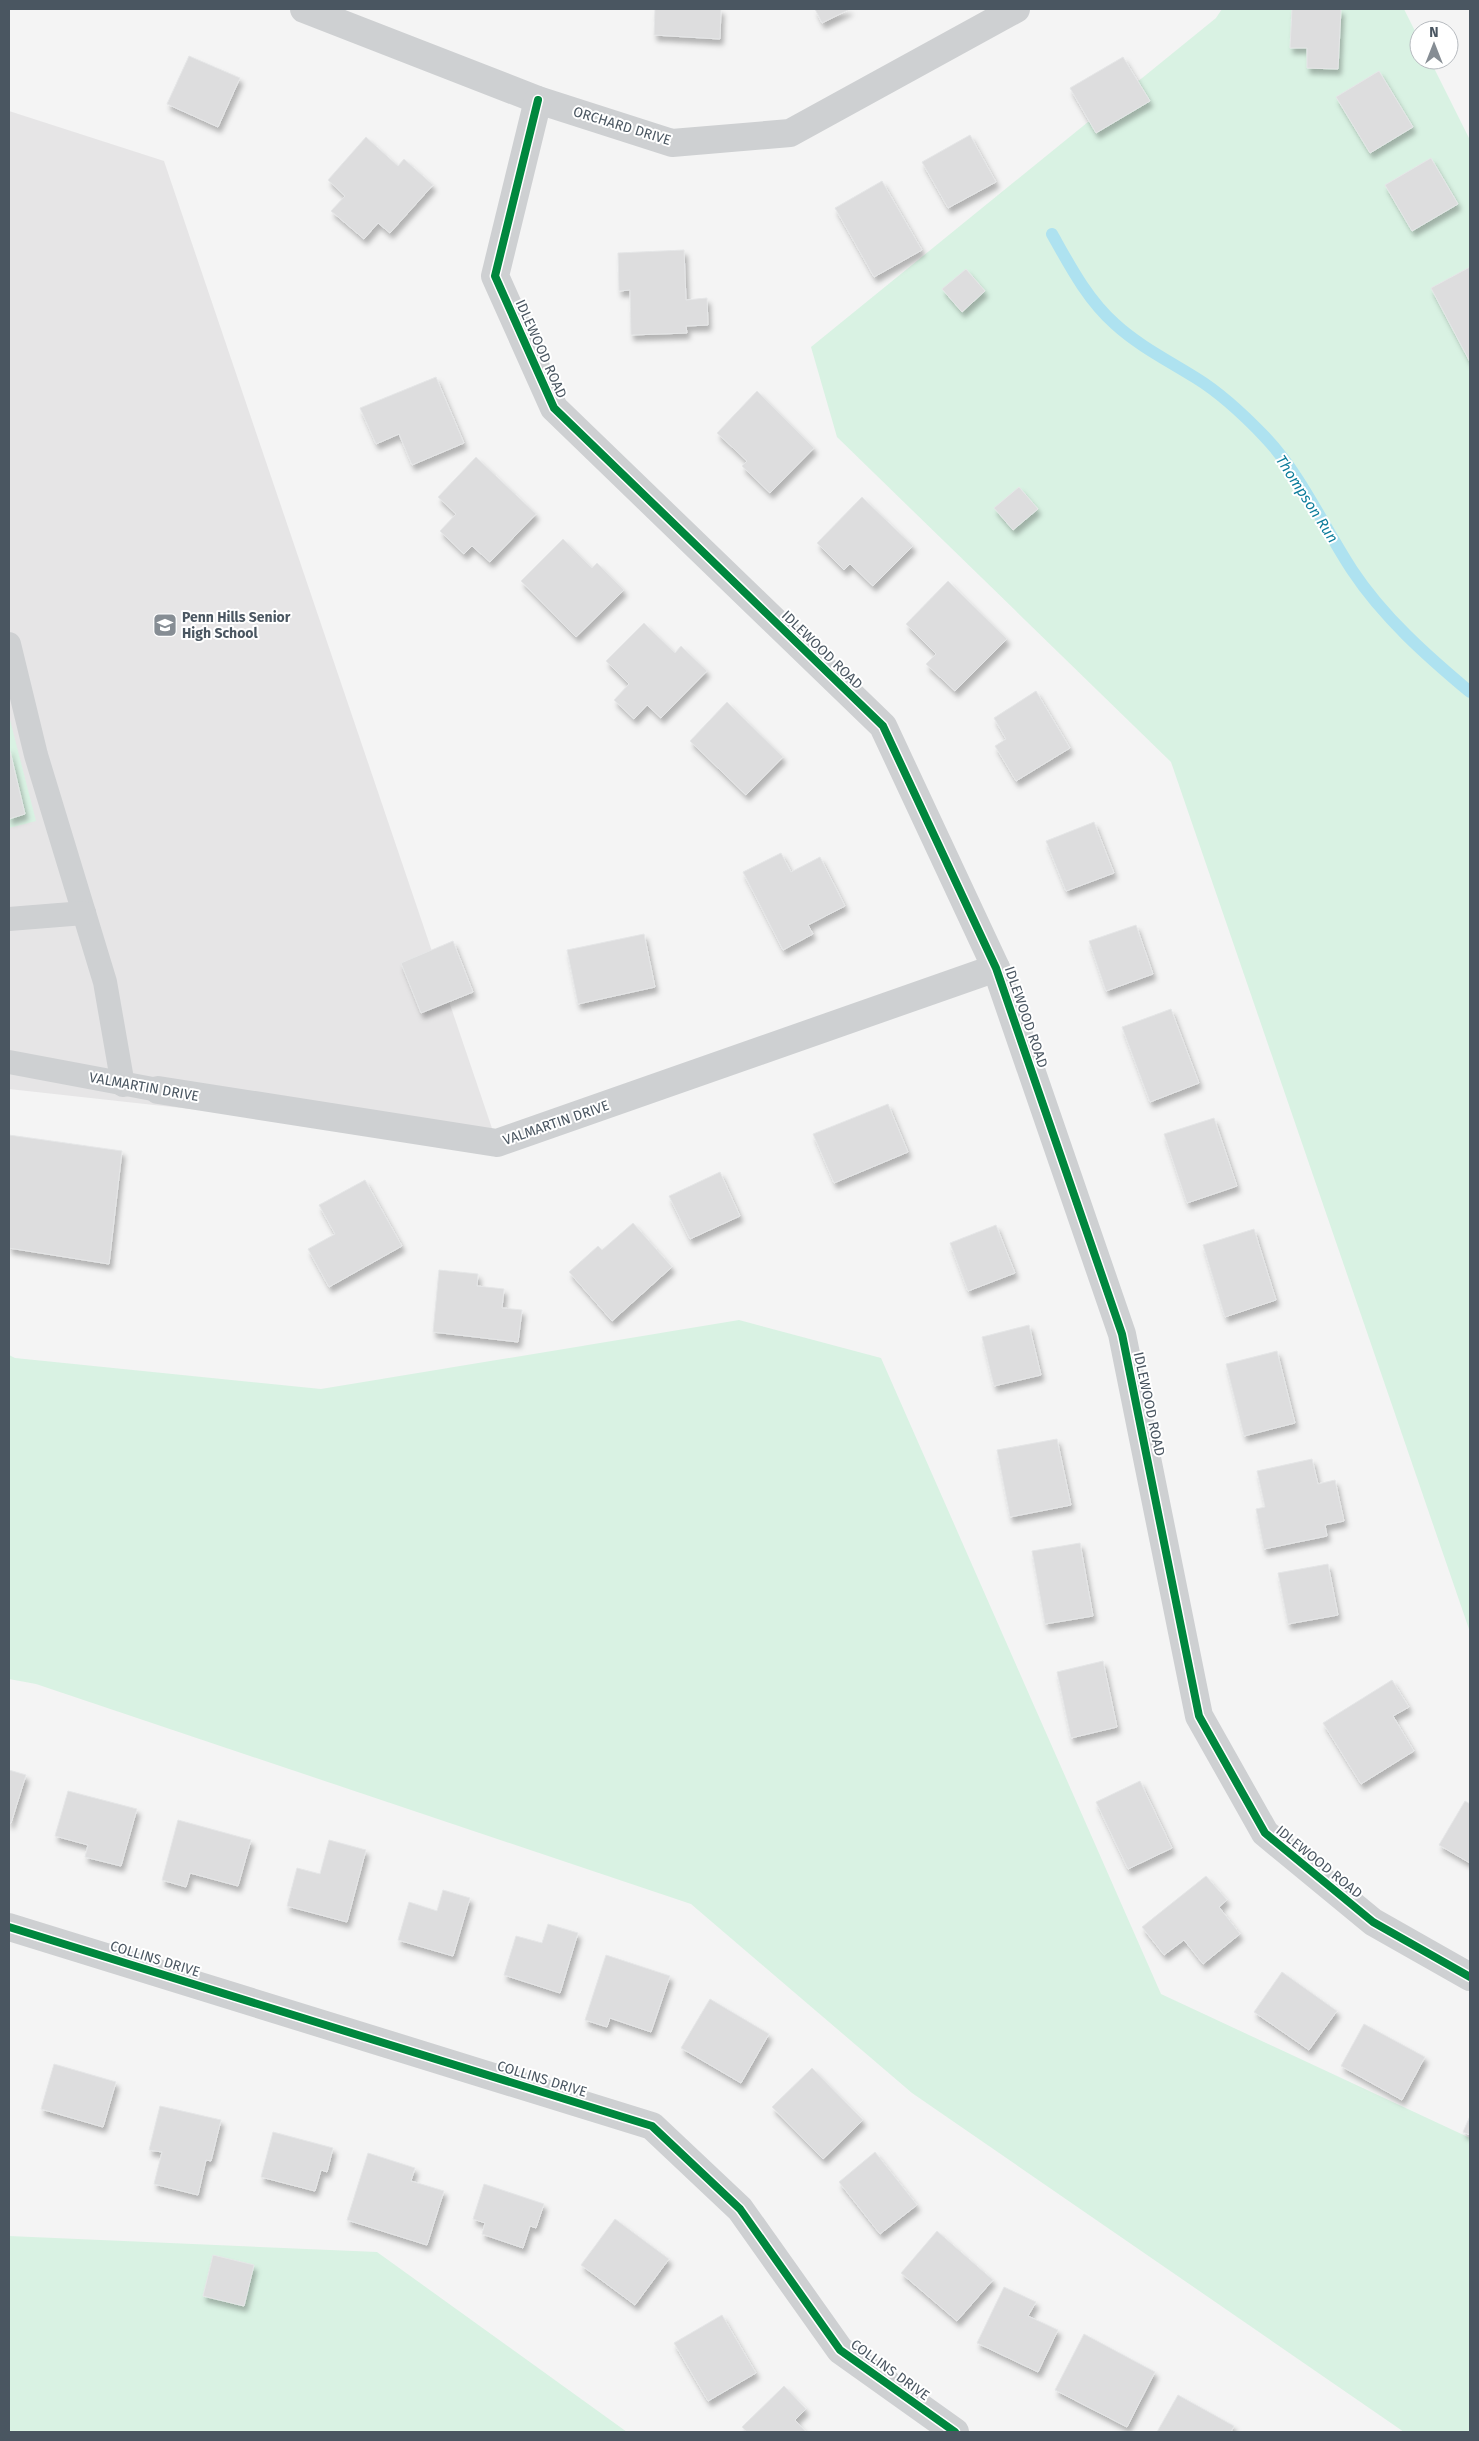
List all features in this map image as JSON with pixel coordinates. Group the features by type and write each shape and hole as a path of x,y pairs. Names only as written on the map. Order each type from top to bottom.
{"street":[{"name":"ORCHARD DRIVE","path":"304,9 538,100 672,144 790,133 1016,9"},
{"name":"IDLEWOOD ROAD","path":"538,100 495,276 554,408 883,726 996,968 1122,1334 1200,1716 1265,1833 1373,1922 1470,1977"},
{"name":"VALMARTIN DRIVE","path":"158,1090 497,1143 996,968"},
{"name":"COLLINS DRIVE","path":"9,1927 652,2126 740,2209 840,2350 955,2432"}],"lane":[{"path":"9,644 36,754 105,982 123,1085"},
{"path":"9,919 84,913"},
{"name":"VALMARTIN DRIVE","path":"9,1062 123,1085 158,1090"}],"shaded area":[{"name":"Penn Hills Senior High School","path":"9,111 164,161 497,1143 9,1089"}],"green space":[{"path":"1222,9 1404,9 1410,20 1409,70 1435,70 1470,140 1470,1632 1171,762 837,437 811,347 1216,18"},
{"path":"9,716 36,821 9,828"},
{"path":"739,1320 881,1358 1161,1994 1470,2138 1470,2432 1404,2432 912,2093 691,1904 36,1684 9,1679 9,1355 15,1358 321,1389"},
{"path":"9,2236 377,2252 627,2432 9,2432"}],"building":[{"path":"655,9 721,9 720,39 654,35"},
{"path":"815,9 850,9 822,23"},
{"path":"1292,9 1341,9 1338,69 1307,68 1307,48 1290,48"},
{"path":"189,56 240,78 218,127 167,104"},
{"path":"1123,57 1150,101 1096,133 1070,88"},
{"path":"1379,71 1413,127 1370,153 1336,97"},
{"path":"970,135 996,182 948,208 922,162"},
{"path":"366,137 398,166 404,159 433,185 390,233 378,223 364,239 331,211 345,196 328,180"},
{"path":"1431,158 1458,204 1412,231 1385,185"},
{"path":"882,181 922,250 874,277 835,208"},
{"path":"684,250 686,300 707,298 708,325 686,326 687,333 631,335 630,290 619,291 618,253"},
{"path":"1470,267 1470,362 1431,288"},
{"path":"966,269 985,291 962,312 942,289"},
{"path":"436,377 464,443 412,465 399,434 376,444 360,408"},
{"path":"757,391 814,448 770,493 742,466 747,461 717,433"},
{"path":"476,457 536,514 490,562 472,546 464,554 440,531 456,514 438,497"},
{"path":"1019,487 1038,509 1013,530 994,508"},
{"path":"862,497 913,546 873,586 850,564 844,570 817,543"},
{"path":"563,539 592,568 597,563 624,590 576,637 521,581"},
{"path":"948,581 1007,639 955,691 926,664 936,654 906,624"},
{"path":"644,623 675,653 681,646 707,671 661,718 647,705 634,719 614,700 629,684 606,661"},
{"path":"1036,691 1070,748 1016,781 995,746 1006,739 994,718"},
{"path":"727,702 783,757 746,795 690,741"},
{"path":"9,747 25,814 9,819"},
{"path":"1094,822 1114,873 1066,891 1046,841"},
{"path":"781,853 791,872 820,857 845,906 808,925 813,934 783,950 743,872"},
{"path":"1136,925 1153,974 1106,991 1089,941"},
{"path":"644,934 655,987 578,1004 567,950"},
{"path":"453,941 473,992 421,1013 401,963"},
{"path":"1171,1009 1199,1083 1150,1102 1122,1027"},
{"path":"888,1104 908,1152 834,1183 813,1134"},
{"path":"1214,1118 1237,1186 1187,1203 1164,1134"},
{"path":"9,1135 122,1151 109,1264 9,1248"},
{"path":"720,1172 740,1216 690,1239 669,1196"},
{"path":"365,1180 402,1246 329,1287 308,1249 335,1234 319,1205"},
{"path":"633,1223 672,1267 612,1321 569,1272 598,1246 602,1250"},
{"path":"996,1225 1015,1273 968,1291 950,1243"},
{"path":"1254,1229 1276,1300 1225,1317 1203,1245"},
{"path":"439,1270 478,1274 477,1286 504,1289 502,1308 522,1310 518,1342 433,1332"},
{"path":"1029,1325 1041,1375 994,1386 982,1337"},
{"path":"1277,1351 1295,1423 1244,1436 1226,1364"},
{"path":"1057,1439 1071,1505 1010,1517 997,1450"},
{"path":"1312,1459 1318,1484 1335,1480 1344,1521 1325,1525 1327,1536 1264,1549 1256,1509 1265,1507 1257,1471"},
{"path":"1080,1543 1093,1616 1045,1624 1032,1551"},
{"path":"1328,1564 1338,1615 1288,1624 1278,1573"},
{"path":"1103,1661 1117,1727 1071,1738 1057,1672"},
{"path":"1392,1680 1409,1707 1393,1716 1414,1751 1361,1784 1323,1723"},
{"path":"9,1770 26,1775 11,1823 9,1823"},
{"path":"1140,1781 1172,1848 1128,1869 1096,1802"},
{"path":"68,1791 137,1809 121,1866 85,1857 88,1845 55,1836"},
{"path":"1465,1801 1470,1804 1470,1863 1439,1845"},
{"path":"178,1820 251,1840 238,1886 190,1873 186,1887 162,1880"},
{"path":"329,1840 366,1850 347,1922 287,1906 297,1868 320,1874"},
{"path":"1206,1876 1227,1900 1219,1907 1240,1934 1203,1964 1184,1940 1164,1955 1142,1927"},
{"path":"443,1890 470,1898 453,1956 398,1940 409,1902 437,1911"},
{"path":"548,1924 578,1933 560,1993 504,1975 516,1936 542,1943"},
{"path":"606,1955 670,1976 651,2032 610,2018 607,2027 585,2020"},
{"path":"1282,1972 1337,2011 1309,2050 1254,2012"},
{"path":"710,1999 769,2034 741,2083 681,2048"},
{"path":"1364,2024 1425,2057 1402,2100 1341,2066"},
{"path":"54,2064 116,2082 103,2127 41,2109"},
{"path":"812,2068 863,2120 823,2159 772,2107"},
{"path":"160,2106 221,2120 211,2161 206,2160 198,2195 154,2184 162,2152 149,2150"},
{"path":"1470,2116 1470,2135 1463,2132"},
{"path":"273,2132 333,2148 327,2172 321,2170 315,2191 261,2177"},
{"path":"875,2152 917,2205 880,2234 839,2182"},
{"path":"368,2153 415,2168 411,2181 444,2191 427,2245 347,2220"},
{"path":"484,2184 544,2204 536,2228 530,2226 523,2248 482,2234 485,2223 473,2219"},
{"path":"615,2219 669,2259 635,2305 581,2265"},
{"path":"937,2231 993,2280 957,2321 901,2273"},
{"path":"213,2255 254,2265 244,2306 203,2296"},
{"path":"1004,2287 1036,2302 1028,2316 1058,2330 1038,2372 977,2343"},
{"path":"722,2315 756,2373 708,2401 674,2343"},
{"path":"1084,2334 1155,2372 1127,2427 1055,2390"},
{"path":"784,2386 806,2409 795,2420 806,2432 747,2432 742,2427"},
{"path":"1178,2395 1234,2426 1231,2432 1157,2432"}],"waterway":[{"name":"Thompson Run","path":"1052,234 1072,270 1088,293 1115,324 1144,346 1215,391 1265,437 1290,468 1341,553 1377,604 1406,635 1470,692"}],"cycle path":[{"path":"538,100 495,276 554,408 883,726 996,968 1122,1334 1199,1716 1265,1833 1373,1922 1470,1977"},
{"path":"9,1927 652,2126 740,2209 840,2350 955,2432"}],"place":[{"name":"Penn Hills Senior High School","path":"165,625"}]}
